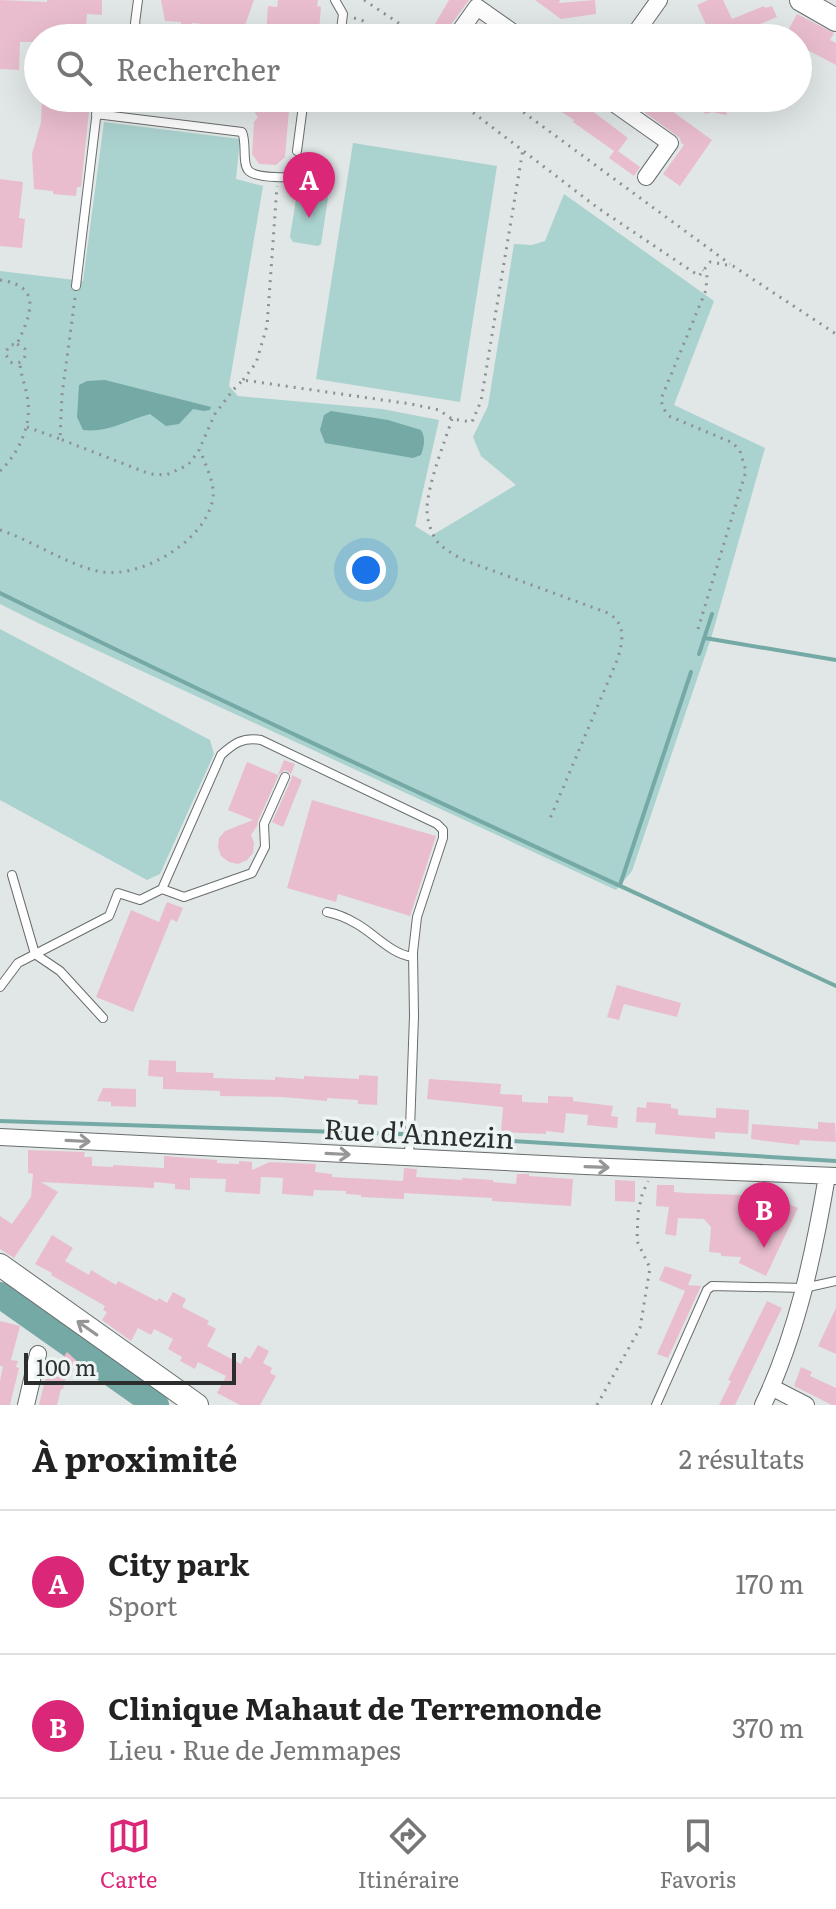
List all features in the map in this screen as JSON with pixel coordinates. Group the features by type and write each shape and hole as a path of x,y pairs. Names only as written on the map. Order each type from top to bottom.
{"street":[{"path":"642,24 659,0"},
{"path":"801,0 836,20"},
{"path":"465,24 477,7 501,24"},
{"path":"626,112 670,143 646,177"},
{"name":"Rue d'Annezin","path":"0,1137 409,1151 653,1169 832,1176"},
{"path":"763,1405 775,1379 804,1288 832,1176"},
{"path":"0,1265 197,1405"},
{"path":"26,1405 38,1354"},
{"path":"771,1387 806,1405"}],"lane":[{"path":"135,24 138,0"},
{"path":"335,0 343,14 342,24"},
{"path":"76,286 96,112 242,132 246,141 247,169 260,176 306,175 323,168"},
{"path":"297,151 302,112"},
{"path":"0,987 18,963 109,916 118,893 140,900 162,889 221,755 235,743 250,738 261,740 425,817 443,830 417,917 413,957 409,1151"},
{"path":"162,889 184,897 252,873 265,847 264,824 285,777"},
{"path":"12,875 35,954 60,971 103,1018"},
{"path":"327,912 340,915 393,950 413,957"},
{"path":"656,1405 707,1290 712,1286 804,1288 836,1281"}],"path":[{"path":"364,0 400,24"},
{"path":"343,14 367,24"},
{"path":"473,112 598,208 699,276 710,262 733,266"},
{"path":"523,112 733,266 836,334"},
{"path":"243,380 411,404 439,410 452,419 472,422 481,401 523,149"},
{"path":"27,427 150,474 166,475 188,465 200,449 215,414 256,363 267,326 278,176"},
{"path":"698,629 746,471 740,451 733,443 669,416 661,399 706,290 707,275 703,270"},
{"path":"0,280 25,288 29,294 31,303 17,344"},
{"path":"60,439 61,406 76,286"},
{"path":"17,344 25,349 26,354 19,363 10,362 6,358 6,349 17,344"},
{"path":"0,346 6,349"},
{"path":"0,471 9,462 29,420 19,363"},
{"path":"452,419 429,495 427,512 437,541 461,559 608,613 616,618 623,632 618,658 549,821"},
{"path":"0,530 96,571 113,573 135,569 181,547 204,519 213,499 200,449"},
{"path":"597,1405 640,1328 650,1268 637,1241 638,1213 653,1169"}],"shaded area":[{"path":"104,122 240,139 236,179 263,186 229,386 238,396 382,409 439,420 415,526 431,536 516,485 481,456 473,437 488,406 514,244 532,245 545,241 564,194 714,301 674,405 765,448 712,635 632,871 616,890 0,604 0,271 83,281"},
{"path":"353,143 497,166 460,402 316,379"},
{"path":"297,193 325,194 328,198 321,244 318,246 293,242 290,237"},
{"path":"105,380 211,407 204,411 193,409 179,424 166,426 150,414 109,428 83,430 77,417 79,385 87,381"},
{"path":"331,411 388,420 421,430 424,442 421,455 413,458 325,443 320,430 324,415"},
{"path":"0,629 210,740 214,754 160,874 147,880 0,800"}],"building":[{"path":"0,0 102,0 102,15 87,14 86,24 24,24 19,70 0,69"},
{"path":"161,0 254,0 245,24 181,24 165,21"},
{"path":"278,0 318,0 317,6 321,7 320,24 267,24 268,6 277,7"},
{"path":"449,0 469,0 451,24 435,24"},
{"path":"535,0 560,0 559,3 595,0 596,14 561,19"},
{"path":"708,0 723,0 732,19 764,6 772,6 777,17 760,24 706,24 697,5"},
{"path":"797,14 834,33 830,40 836,43 836,65 812,52 812,24 792,24"},
{"path":"41,112 89,112 81,187 77,187 76,196 34,189 32,154"},
{"path":"289,112 285,157 276,165 259,164 252,154 254,122 258,117 255,113"},
{"path":"562,112 594,112 628,138 618,151 640,167 634,176 609,158 614,151"},
{"path":"644,112 673,112 712,140 680,186 663,174 684,145 680,138"},
{"path":"0,179 23,182 19,218 25,219 22,248 0,246"},
{"path":"284,760 295,764 291,774 285,770 279,774 251,835 253,853 238,864 229,862 221,856 219,838 225,831 253,820 228,810 247,762 278,775"},
{"path":"292,775 302,780 283,827 272,822"},
{"path":"312,800 436,836 410,916 338,894 336,902 287,888"},
{"path":"167,902 183,908 177,922 171,919 133,1012 96,997 131,910 159,922"},
{"path":"617,985 681,1003 677,1017 624,1004 619,1020 607,1017"},
{"path":"149,1060 176,1061 176,1072 214,1073 213,1078 275,1080 275,1077 304,1079 304,1076 359,1079 359,1075 378,1076 377,1105 358,1104 358,1100 220,1096 220,1091 163,1089 163,1077 148,1076"},
{"path":"429,1079 501,1084 500,1094 522,1095 522,1102 548,1103 548,1096 573,1097 573,1101 613,1106 611,1116 618,1117 617,1128 587,1125 588,1115 566,1113 564,1133 501,1132 503,1107 427,1099"},
{"path":"103,1088 136,1089 136,1107 111,1106 111,1102 97,1101"},
{"path":"647,1102 671,1104 671,1108 678,1109 678,1115 716,1118 716,1108 749,1110 748,1134 715,1132 715,1139 655,1134 656,1123 636,1122 637,1107 646,1108"},
{"path":"818,1122 835,1123 836,1142 800,1140 799,1145 751,1139 752,1124 818,1129"},
{"path":"28,1150 85,1152 84,1157 92,1157 92,1166 164,1168 164,1156 217,1160 217,1163 252,1162 252,1170 270,1162 316,1164 315,1172 332,1174 332,1177 403,1181 404,1168 417,1169 416,1177 516,1184 517,1174 529,1174 573,1179 571,1206 404,1193 404,1199 361,1197 346,1194 346,1191 314,1190 313,1196 282,1194 283,1178 261,1177 260,1194 225,1192 226,1179 190,1178 190,1190 175,1189 175,1184 154,1182 154,1188 41,1182 58,1192 14,1258 0,1249 0,1216 12,1224 31,1197 33,1174 28,1173"},
{"path":"615,1180 635,1181 635,1202 615,1201"},
{"path":"657,1185 674,1185 674,1192 770,1196 798,1208 766,1276 739,1263 741,1257 709,1252 711,1227 704,1219 678,1218 676,1236 665,1234 669,1207 656,1206"},
{"path":"52,1235 73,1248 65,1261 89,1275 91,1270 116,1285 118,1281 157,1301 159,1298 167,1303 173,1292 186,1299 182,1307 209,1321 207,1324 216,1329 207,1346 241,1364 245,1356 250,1359 258,1345 269,1351 263,1363 272,1368 270,1373 276,1376 260,1405 240,1405 217,1393 226,1376 198,1362 195,1369 180,1361 182,1357 168,1349 173,1339 154,1329 151,1335 138,1328 131,1341 102,1320 107,1312 103,1310 105,1306 35,1264"},
{"path":"665,1266 692,1275 688,1285 701,1286 668,1358 657,1354 685,1291 659,1280"},
{"path":"767,1301 782,1308 735,1405 719,1405 731,1381 728,1380"},
{"path":"836,1308 836,1354 818,1346"},
{"path":"0,1321 20,1326 11,1360 18,1361 16,1367 19,1368 10,1405 0,1405 3,1366 0,1366"},
{"path":"67,1352 78,1362 65,1380 57,1405 39,1405 46,1376 50,1377"},
{"path":"801,1367 812,1372 810,1376 836,1388 836,1405 794,1386"}],"waterway":[{"path":"0,593 312,743 836,986"},
{"path":"699,654 712,614"},
{"path":"705,638 836,660"},
{"path":"620,885 691,672"},
{"path":"0,1121 400,1134 836,1161"},
{"path":"0,1295 156,1405"}],"place":[{"name":"City park","path":"309,218"},
{"name":"Clinique Mahaut de Terremonde","path":"764,1248"}]}
